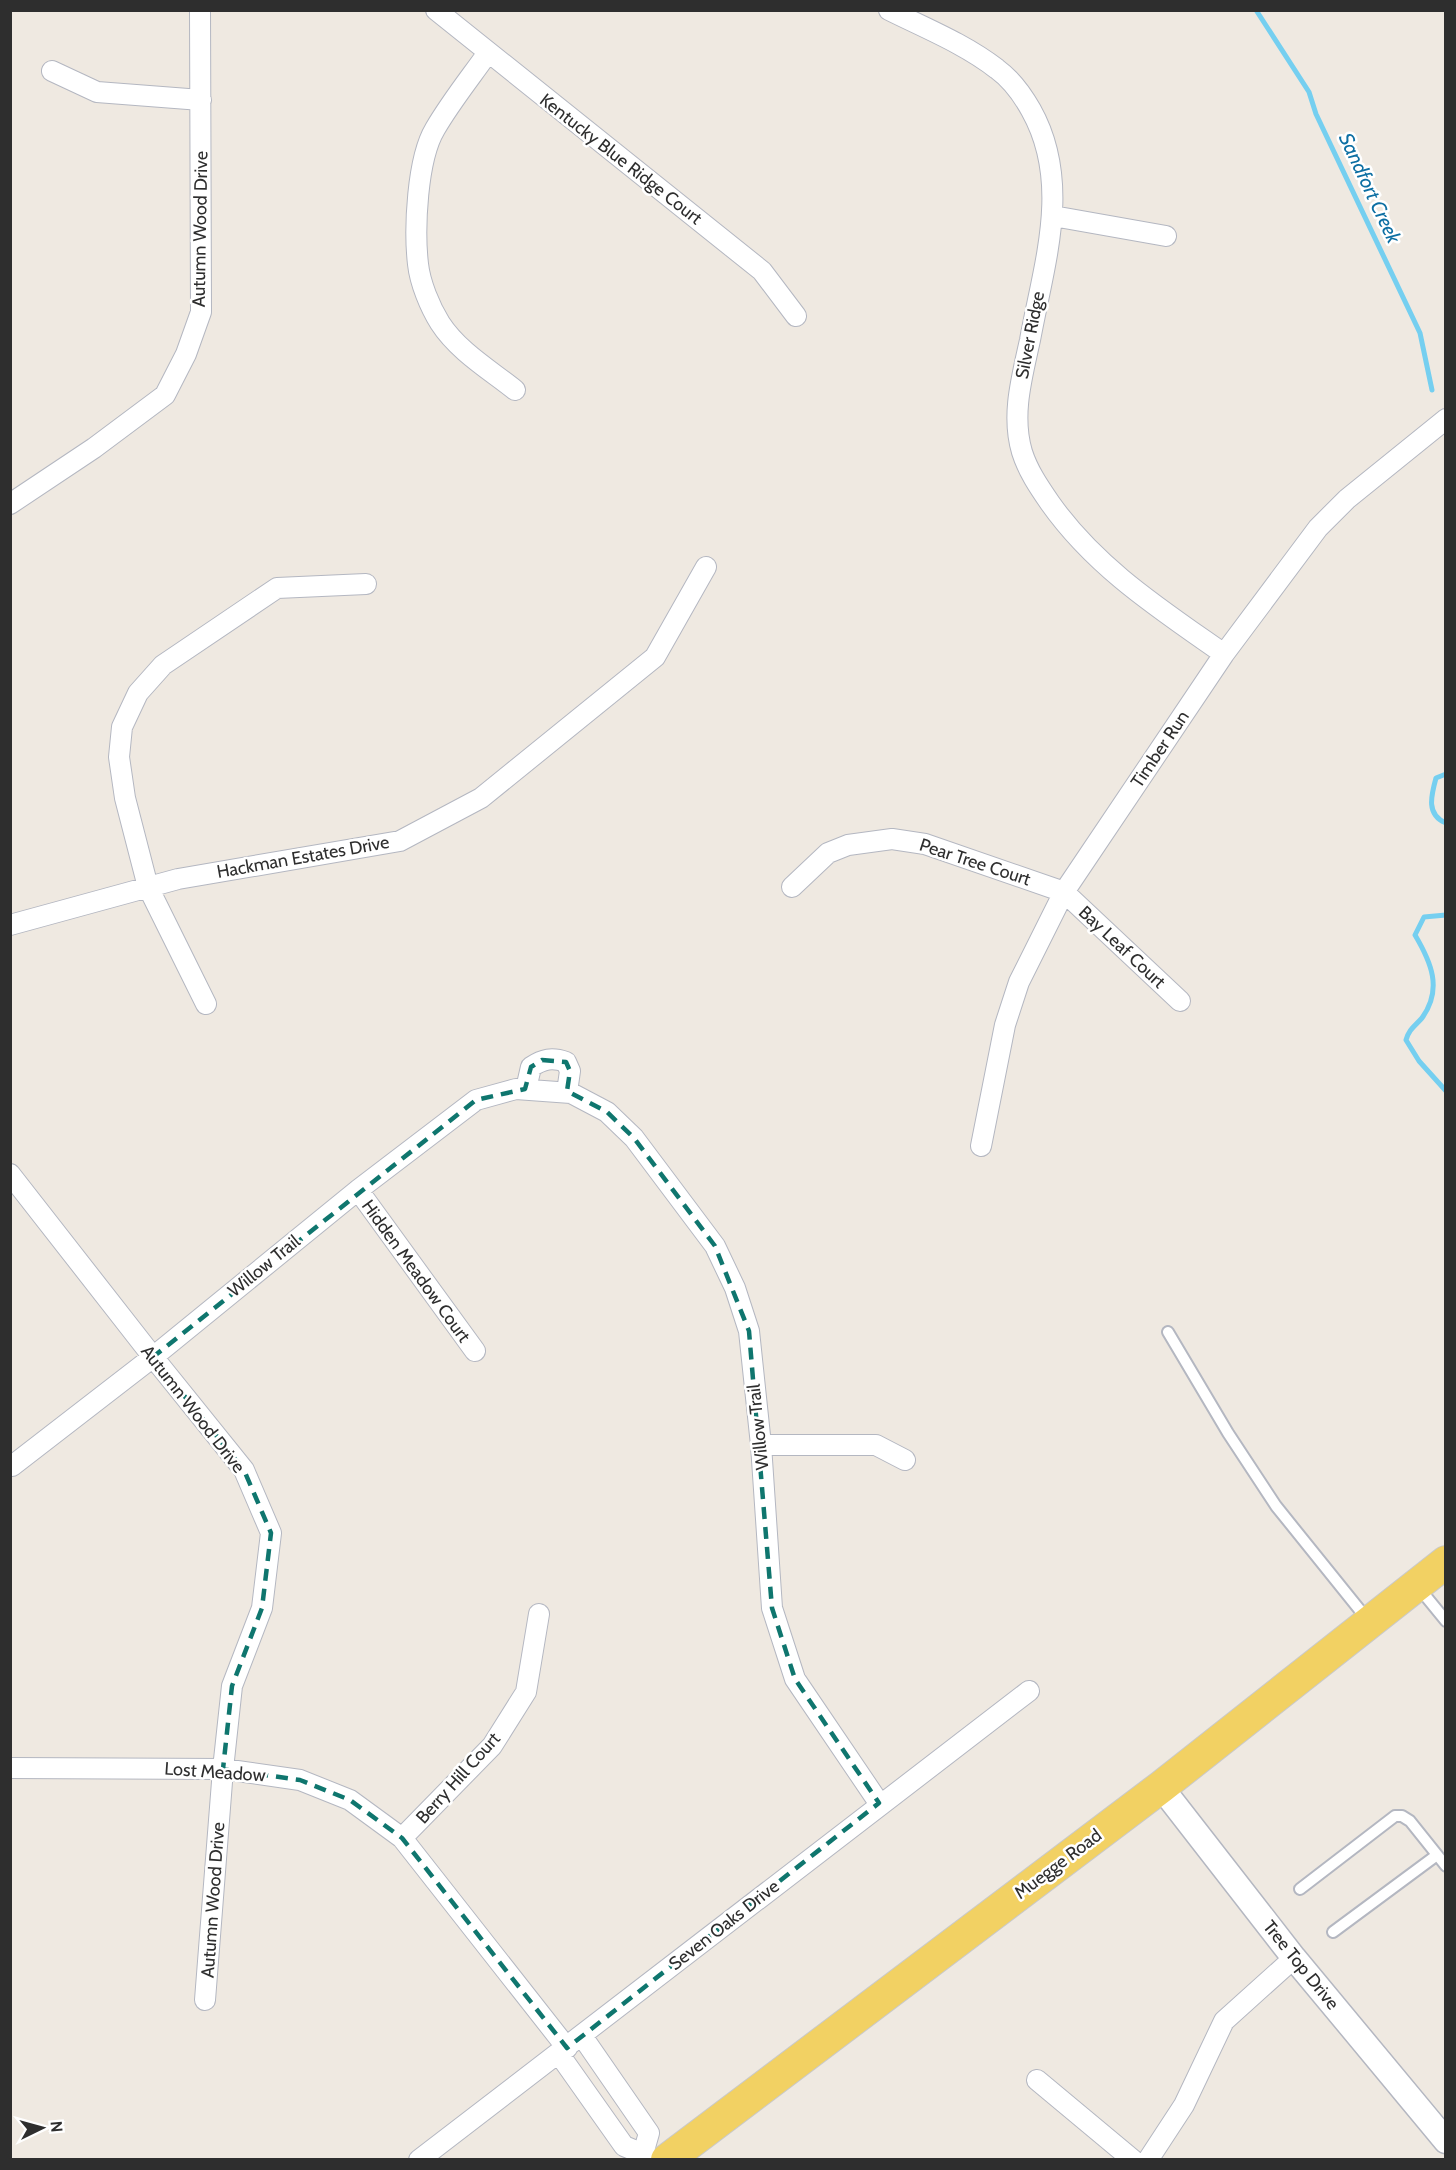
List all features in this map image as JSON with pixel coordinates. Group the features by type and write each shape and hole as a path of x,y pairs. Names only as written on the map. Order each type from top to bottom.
{"main road":[{"name":"Muegge Road","path":"652,2158 1161,1787 1446,1562"}],"street":[{"name":"Autumn Wood Drive","path":"10,504 94,448 165,395 186,354 201,312 200,10"},
{"name":"Kentucky Blue Ridge Court","path":"436,10 487,54 762,271 796,316"},
{"name":"Silver Ridge","path":"889,10 965,48 998,69 1021,91 1049,151 1054,183 1053,216 1019,394 1017,424 1022,453 1034,480 1091,553 1131,588 1224,654"},
{"path":"487,54 434,130 423,169 417,207 418,265 426,293 441,324 466,352 515,390"},
{"path":"52,71 97,92 201,100"},
{"path":"1053,216 1166,236"},
{"name":"Timber Run","path":"981,1146 1005,1025 1018,982 1064,892 1224,654 1318,528 1355,492 1446,418"},
{"name":"Hackman Estates Drive","path":"10,925 178,879 400,841 481,798 655,657 706,567"},
{"path":"206,1004 148,887 125,798 119,757 122,727 138,693 163,665 277,588 366,584"},
{"name":"Pear Tree Court","path":"792,887 828,853 848,845 892,839 925,844 1064,892"},
{"name":"Bay Leaf Court","path":"1064,892 1180,1001"},
{"path":"526,1089 531,1067 542,1060 556,1058 566,1062 570,1071 567,1092"},
{"name":"Willow Trail","path":"12,1466 153,1357 357,1190 476,1100 516,1089 567,1092 607,1112 634,1138 715,1246 735,1288 749,1331 761,1445 772,1608 795,1679 879,1803"},
{"name":"Autumn Wood Drive","path":"11,1177 244,1470 271,1533 262,1608 232,1686 223,1769 206,2000"},
{"name":"Hidden Meadow Court","path":"357,1190 475,1351"},
{"path":"761,1445 876,1445 905,1460"},
{"name":"Berry Hill Court","path":"402,1838 492,1746 526,1692 539,1614"},
{"name":"Seven Oaks Drive","path":"419,2160 569,2046 879,1803 1029,1691"},
{"name":"Lost Meadow","path":"10,1768 223,1769 300,1780 350,1800 402,1838"},
{"name":"Tree Top Drive","path":"1161,1787 1294,1958 1446,2141"},
{"path":"402,1838 569,2046 649,2133 652,2158"},
{"path":"1148,2160 1184,2105 1224,2021 1294,1958"},
{"path":"569,2046 624,2146 652,2158"},
{"path":"1037,2080 1133,2160"}],"lane":[{"path":"1168,1332 1228,1433 1276,1506 1369,1622"},
{"path":"1417,1585 1446,1621"},
{"path":"1300,1889 1395,1816 1402,1816 1410,1821 1446,1866"},
{"path":"1333,1932 1437,1855"}],"highlighted area":[{"path":"542,1060 566,1062 570,1071 567,1091 607,1112 634,1138 715,1246 749,1331 772,1608 795,1679 879,1803 567,2048 402,1838 350,1800 300,1780 223,1769 232,1686 262,1608 271,1533 244,1470 153,1357 476,1100 525,1089 531,1067"}],"waterway":[{"name":"Sandfort Creek","path":"1256,10 1309,92 1316,114 1420,333 1432,390"},
{"name":"Sandfort Creek","path":"1446,774 1436,778 1432,804 1435,815 1446,823"},
{"name":"Sandfort Creek","path":"1446,915 1424,917 1415,935 1430,965 1433,986 1428,1007 1406,1040 1419,1061 1446,1091"}]}
